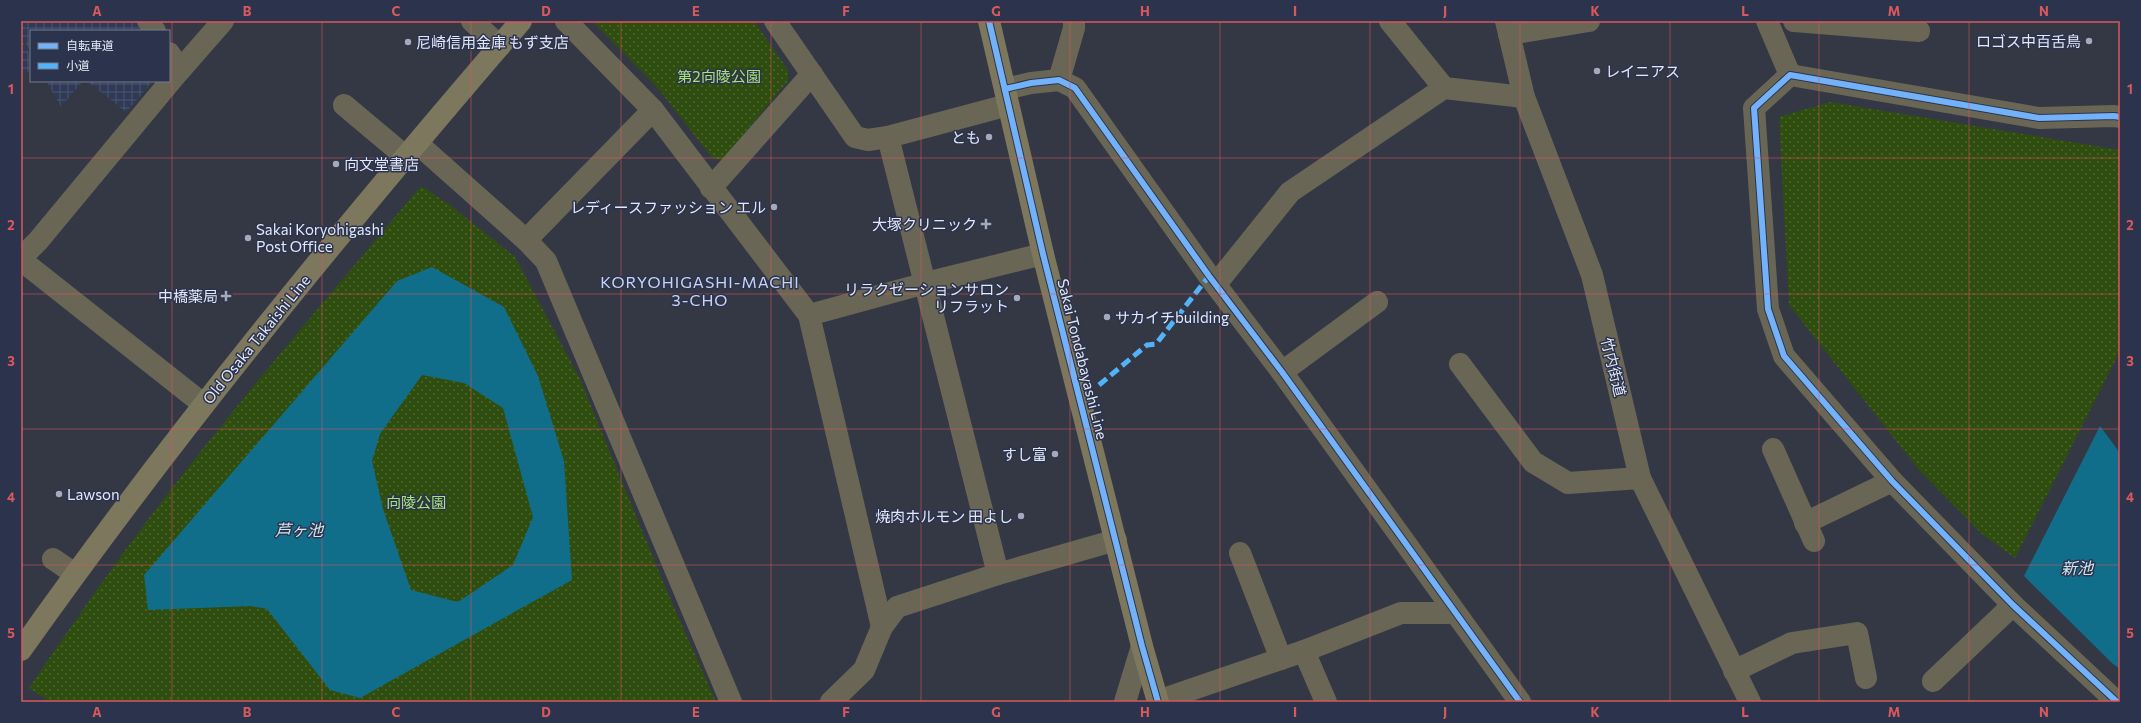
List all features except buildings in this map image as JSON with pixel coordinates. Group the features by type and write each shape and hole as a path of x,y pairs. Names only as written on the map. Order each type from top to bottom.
{"main road":[{"name":"Old Osaka Takaishi Line","path":"21,650 75,574 203,404 412,151 522,21"},
{"name":"Sakai Tondabayashi Line","path":"988,21 1043,254 1142,646 1158,702"}],"street":[{"path":"148,21 154,30"},
{"path":"174,62 223,21"},
{"path":"472,21 500,46"},
{"path":"566,21 653,110 809,315 882,627"},
{"path":"775,21 855,137 868,140 888,137 1006,97 1031,83 1059,80 1075,88 1216,284 1282,372 1454,613 1520,702"},
{"path":"1059,80 1071,42 1074,21"},
{"path":"1390,21 1444,88"},
{"path":"1508,27 1589,21"},
{"path":"1767,21 1790,75"},
{"path":"1794,21 1919,30"},
{"name":"竹内街道","path":"1508,27 1524,97 1592,275 1640,478 1750,702"},
{"path":"711,188 812,74"},
{"path":"1790,75 2039,118 2120,117"},
{"path":"1790,75 1754,108 1768,309 1784,356 1892,481 2013,604 2117,702"},
{"path":"159,82 43,235 21,259 203,404"},
{"path":"1216,284 1290,192 1444,88 1524,97"},
{"path":"344,106 412,151 526,240 546,261 731,702"},
{"path":"526,240 653,110"},
{"path":"888,137 926,283 998,574"},
{"path":"809,315 926,283 1043,254"},
{"path":"1282,372 1377,302"},
{"path":"1460,364 1533,462 1568,483 1640,478"},
{"path":"1773,449 1810,532 1892,481"},
{"path":"831,702 864,670 882,627 897,607 998,574 1116,540"},
{"path":"1240,554 1281,659"},
{"path":"52,559 75,574"},
{"path":"1933,681 2013,604"},
{"path":"1158,702 1304,651 1401,613 1454,613"},
{"path":"1734,671 1792,643 1858,633 1866,678"},
{"path":"1125,702 1142,646"},
{"path":"1304,651 1326,702"}],"shaded area":[{"path":"21,21 135,21 140,30 30,30 30,51 21,36"},
{"path":"21,39 30,55 30,71 21,76"},
{"path":"47,82 82,82 61,107"},
{"path":"88,82 152,82 126,112"}],"green space":[{"name":"第2向陵公園","path":"595,21 754,21 788,70 788,81 722,160 713,159 656,86 595,24"},
{"path":"1830,102 2120,150 2120,351 2015,558 1983,535 1919,470 1789,305 1779,117"},
{"name":"向陵公園","path":"421,186 450,205 515,257 580,379 666,589 716,702 51,702 29,688 111,570 194,460 290,342"}],"water":[{"name":"芦ヶ池","path":"432,267 504,307 538,376 564,461 572,580 360,698 330,690 267,609 251,606 148,610 144,575 397,281","holes":["422,375 464,383 503,408 533,517 513,565 458,602 411,590 383,509 372,461 380,434"]},
{"name":"新池","path":"2100,426 2120,453 2120,669 2113,664 2024,576"}],"marked path":[{"path":"1099,385 1147,345 1156,344 1209,276"}],"cycle path":[{"path":"989,21 1043,254 1142,646 1158,702"},
{"path":"2117,702 2013,605 1892,481 1784,356 1768,309 1754,108 1790,75 2039,118 2120,117"},
{"path":"1005,89 1031,83 1059,80 1075,88 1209,276 1282,372 1520,702"}],"place":[{"name":"ロゴス中百舌鳥","path":"2089,41"},
{"name":"尼崎信用金庫 もず支店","path":"408,42"},
{"name":"レイニアス","path":"1597,71"},
{"name":"とも","path":"989,137"},
{"name":"向文堂書店","path":"336,164"},
{"name":"レディースファッション エル","path":"774,207"},
{"name":"大塚クリニック","path":"986,224"},
{"name":"Sakai Koryohigashi Post Office","path":"248,238"},
{"name":"中橋薬局","path":"226,296"},
{"name":"リラクゼーションサロン リフラット","path":"1017,298"},
{"name":"サカイチbuilding","path":"1107,317"},
{"name":"すし富","path":"1055,454"},
{"name":"Lawson","path":"59,494"},
{"name":"焼肉ホルモン 田よし","path":"1021,516"}],"district":[{"name":"KORYOHIGASHI-MACHI 3-CHO","path":"700,290"}]}
